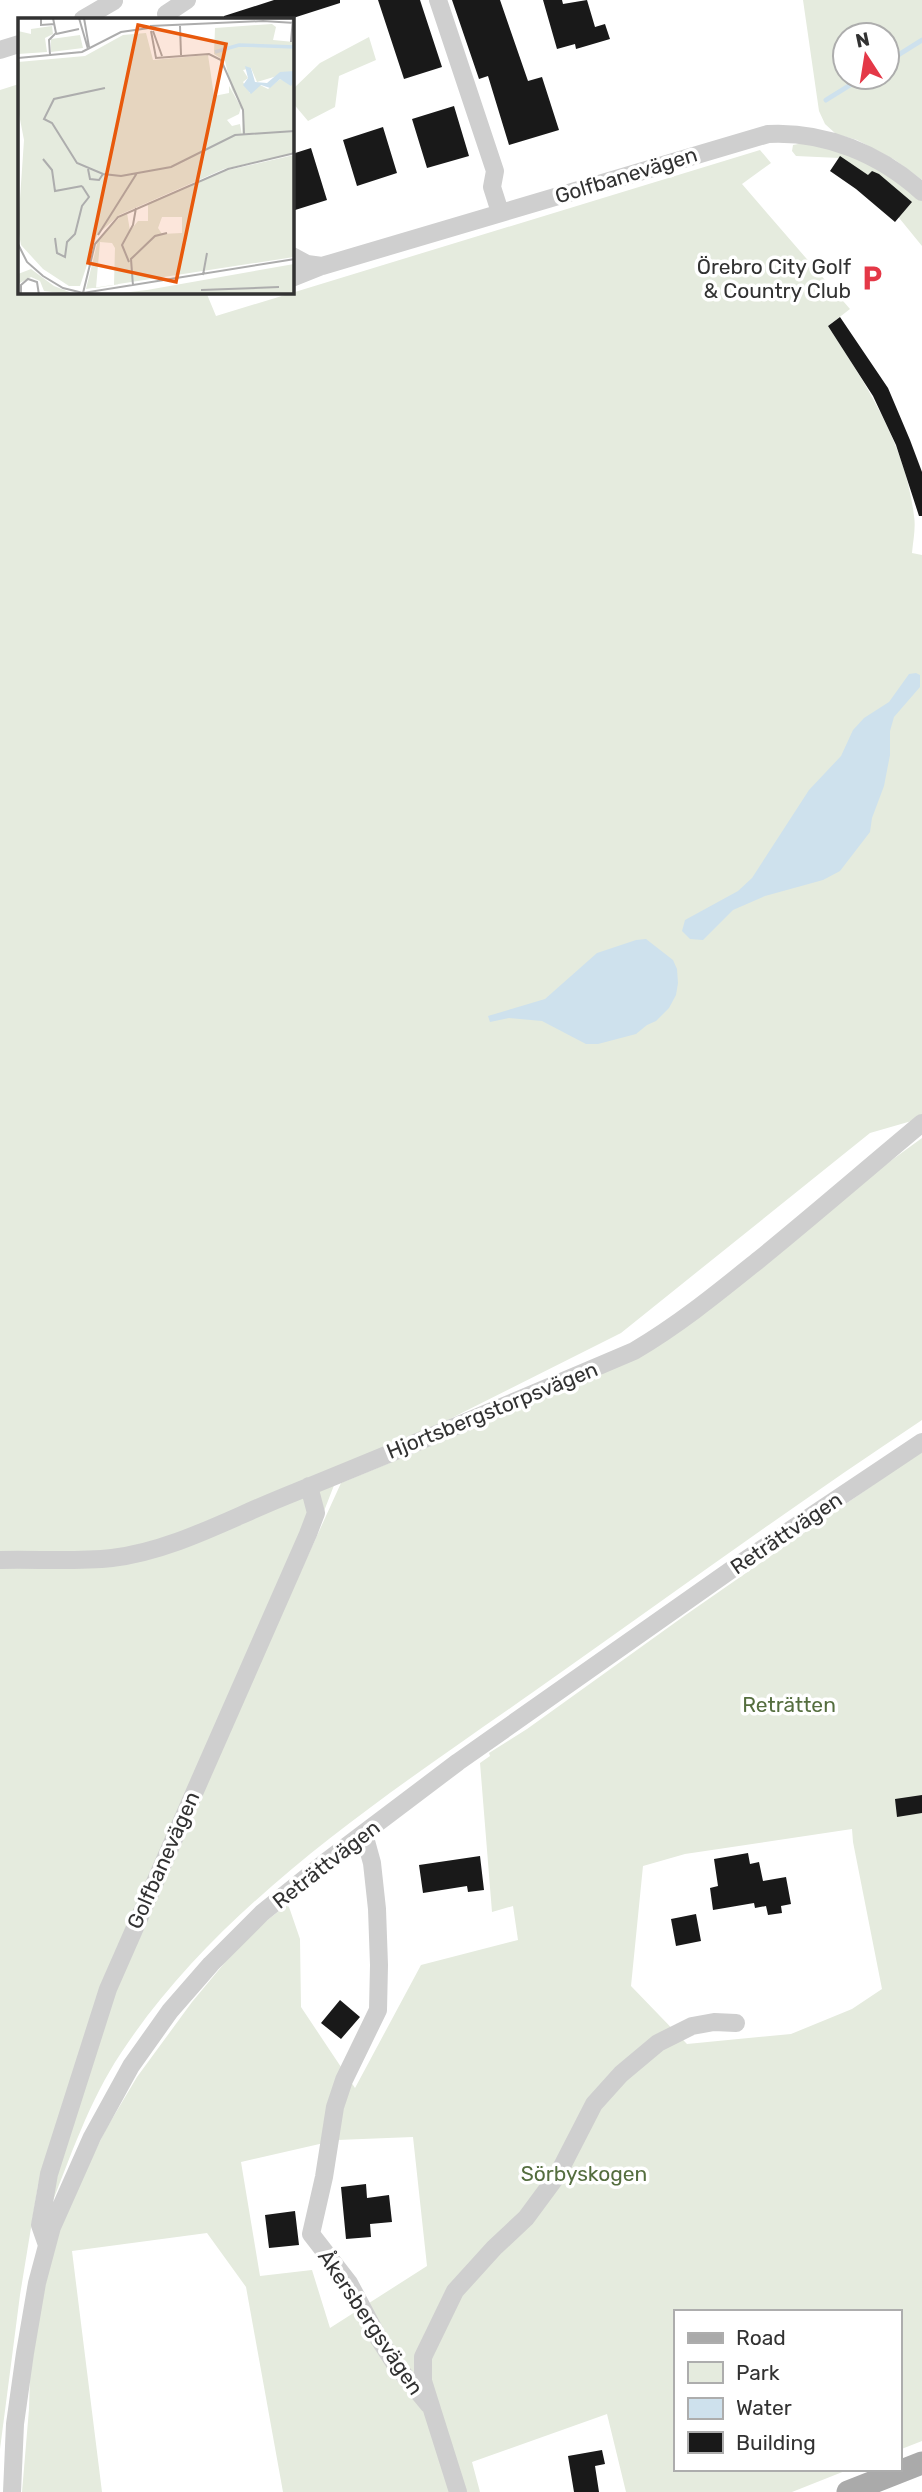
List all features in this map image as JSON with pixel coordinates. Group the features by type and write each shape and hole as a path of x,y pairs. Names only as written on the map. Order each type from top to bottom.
{"main road":[{"path":"848,2492 922,2463"}],"street":[{"path":"85,18 114,0"},
{"path":"114,0 117,18"},
{"path":"165,11 187,0"},
{"path":"438,0 495,171 492,187 500,212"},
{"path":"0,50 18,44"},
{"name":"Golfbanevägen","path":"294,277 322,266 500,212 768,134 790,133 826,139 876,158 922,192"},
{"path":"294,257 307,264 322,266"},
{"name":"Hjortsbergstorpsvägen","path":"0,1560 111,1558 146,1551 184,1538 623,1355 663,1334 745,1271 922,1123"},
{"name":"Reträttvägen","path":"12,2492 15,2424 22,2377 37,2283 56,2216 92,2137 131,2066 170,2011 211,1964 262,1913 458,1762 738,1565 922,1442"},
{"name":"Golfbanevägen","path":"47,2245 40,2225 49,2174 108,1989 308,1534 316,1513 309,1486"},
{"name":"Åkersbergsvägen","path":"363,1834 372,1863 377,1909 378,2010 344,2080 335,2107 324,2177 311,2234 349,2283 395,2364 429,2405"},
{"name":"Åkersbergsvägen","path":"458,2492 423,2381 423,2357 455,2291 534,2208 557,2176 594,2104 621,2074 658,2043 692,2026 714,2022 736,2024"}],"green space":[{"path":"803,0 922,0 922,180 895,160 857,140 836,134 825,124 819,111"},
{"path":"369,37 376,60 339,76 335,107 308,121 294,104 294,88 320,63"},
{"path":"18,84 18,294 207,294 216,316 760,150 771,163 742,184 850,309 828,326 882,416 903,465 910,490 915,530 912,553 922,555 922,1118 870,1133 621,1333 338,1475 300,1573 341,1483 542,1400 664,1339 922,1138 922,1420 776,1520 367,1810 311,1853 258,1899 208,1947 162,1998 121,2053 90,2110 49,2211 70,2089 38,2185 20,2295 0,2449 0,90"},
{"path":"808,142 861,157 918,197 922,201 922,246 882,197 839,158 796,156 792,151 793,145"},
{"name":"Sörbyskogen","path":"922,1451 922,2441 901,2449 901,2310 674,2310 674,2471 845,2471 792,2492 626,2492 607,2414 472,2462 480,2492 283,2492 246,2287 207,2233 72,2251 102,2492 22,2492 31,2342 54,2233 106,2129 137,2077 192,2002 247,1936 288,1904 300,1939 301,2007 355,2088 421,1965 518,1940 513,1906 492,1912 480,1763 490,1756 489,1753","holes":["852,1829 882,1989 852,2009 791,2034 687,2044 631,1986 643,1866 685,1854","413,2137 427,2266 330,2328 312,2270 260,2276 241,2162 337,2140"]}],"water":[{"path":"909,674 920,675 920,687 894,717 884,786 872,818 870,832 840,871 823,880 765,896 733,910 703,940 690,939 682,931 685,920 738,891 752,878 809,790 841,756 853,730 864,718 889,702"},
{"path":"646,939 673,960 678,983 676,995 669,1008 656,1021 636,1034 598,1044 586,1044 542,1021 509,1018 490,1022 488,1016 545,999 597,953"}],"building":[{"path":"274,0 340,0 340,3 293,18 224,16"},
{"path":"378,0 420,0 442,67 404,79"},
{"path":"452,0 500,0 528,81 542,77 559,130 509,145 488,76 479,79"},
{"path":"543,0 562,0 563,4 587,0 595,27 605,24 610,39 576,49 575,44 557,49"},
{"path":"454,106 469,156 427,168 412,119"},
{"path":"383,127 397,173 357,186 343,140"},
{"path":"311,148 327,200 294,210 294,153"},
{"path":"840,156 868,175 872,171 879,174 912,202 895,222 830,171"},
{"path":"840,317 888,388 910,440 922,472 922,516 919,516 896,445 873,396 828,326"},
{"path":"922,1795 922,1813 897,1817 895,1799"},
{"path":"748,1853 750,1864 759,1862 763,1881 786,1877 791,1904 781,1906 782,1913 768,1915 766,1906 755,1908 754,1903 713,1910 710,1888 718,1886 714,1859"},
{"path":"480,1856 484,1890 468,1892 467,1886 423,1893 419,1865"},
{"path":"696,1914 701,1941 676,1946 671,1919"},
{"path":"340,2000 360,2017 341,2039 321,2023"},
{"path":"366,2184 367,2198 389,2195 392,2222 370,2224 371,2237 346,2239 341,2187"},
{"path":"295,2211 299,2245 269,2248 265,2215"},
{"path":"602,2450 605,2464 595,2466 599,2492 574,2492 568,2456"}],"waterway":[{"path":"901,53 922,40"},
{"path":"826,100 840,91"}],"place":[{"name":"Örebro City Golf & Country Club","path":"872,278"}],"park label":[{"name":"Reträtten","path":"789,1704"}]}
